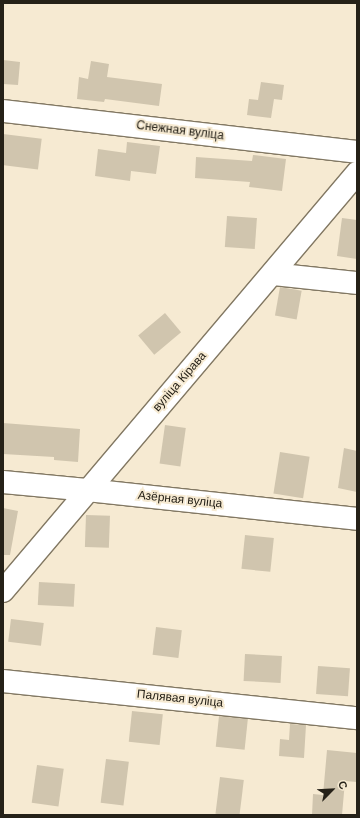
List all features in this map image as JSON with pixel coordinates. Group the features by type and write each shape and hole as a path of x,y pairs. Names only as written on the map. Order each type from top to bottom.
{"street":[{"name":"Снежная вуліца","path":"3,111 357,152"},
{"name":"вуліца Кірава","path":"3,591 357,173"},
{"path":"273,274 357,283"},
{"name":"Азёрная вуліца","path":"3,482 357,519"},
{"name":"Палявая вуліца","path":"3,681 357,718"}],"building":[{"path":"3,60 20,62 18,85 3,84"},
{"path":"91,61 109,64 107,77 162,84 159,106 105,99 104,102 77,99 79,77 88,79"},
{"path":"261,82 284,85 282,100 274,99 271,118 247,115 249,99 258,100"},
{"path":"3,134 42,139 38,170 3,165"},
{"path":"127,142 160,146 156,174 131,171 130,181 95,176 98,149 126,153"},
{"path":"253,155 286,159 282,191 249,187 250,182 195,178 196,157 252,161"},
{"path":"227,216 257,218 255,249 225,247"},
{"path":"342,218 357,220 357,259 337,256"},
{"path":"280,287 302,291 297,319 275,316"},
{"path":"165,313 181,332 154,355 138,335"},
{"path":"3,423 80,429 78,462 54,460 54,457 3,454"},
{"path":"165,425 186,428 180,467 160,464"},
{"path":"344,448 357,451 357,492 338,488"},
{"path":"280,452 310,457 303,498 273,493"},
{"path":"3,508 18,511 10,555 3,555"},
{"path":"86,515 110,516 109,548 85,547"},
{"path":"245,535 274,538 270,572 241,569"},
{"path":"39,582 75,584 74,607 38,605"},
{"path":"11,619 44,623 41,646 8,642"},
{"path":"156,627 182,630 178,658 153,655"},
{"path":"245,654 282,656 281,683 244,681"},
{"path":"318,666 350,668 348,696 316,694"},
{"path":"132,711 163,714 160,745 129,742"},
{"path":"219,716 248,719 245,750 216,747"},
{"path":"290,724 306,725 304,758 279,756 280,739 289,740"},
{"path":"327,750 357,753 357,782 345,781 342,815 312,815 313,794 323,795"},
{"path":"106,759 129,762 123,805 101,803"},
{"path":"37,765 64,769 58,806 32,803"},
{"path":"220,777 244,780 240,815 215,814"}]}
